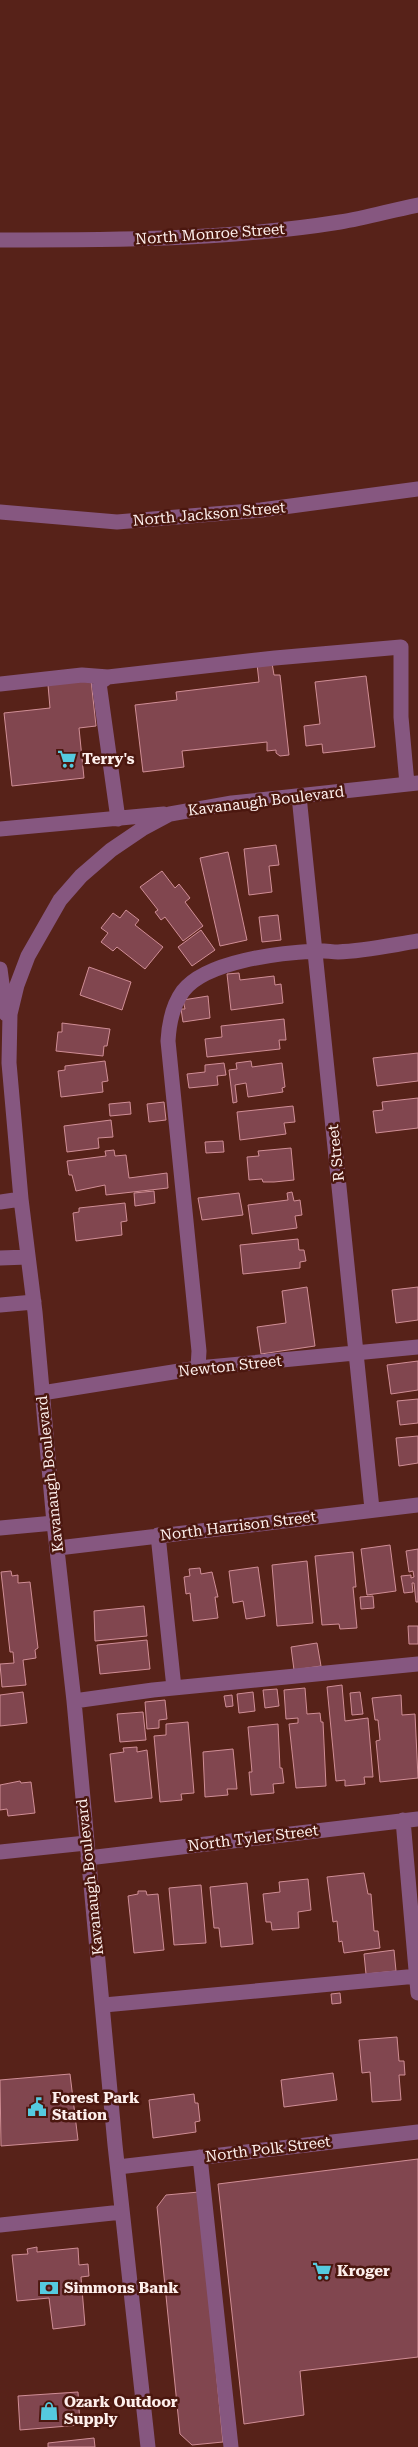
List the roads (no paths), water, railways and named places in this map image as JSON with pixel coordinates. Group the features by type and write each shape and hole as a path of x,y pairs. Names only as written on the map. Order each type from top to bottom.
{"street":[{"name":"North Monroe Street","path":"0,240 130,240 266,232 341,222 418,205"},
{"name":"North Jackson Street","path":"0,512 71,520 117,522 252,511 418,490"},
{"path":"0,684 82,675 108,677 275,658 401,647 401,717 412,784"},
{"path":"108,677 99,683 118,818"},
{"name":"Kavanaugh Boulevard","path":"148,2447 122,2212 104,2005 87,1851 74,1701 54,1523 34,1302 21,1200 9,1063 10,1014 17,985 28,956 60,900 82,876 111,850 142,829 170,814 232,803 412,784"},
{"name":"R Street","path":"300,796 372,1509"},
{"path":"0,829 170,814"},
{"path":"198,1368 199,1351 170,1077 168,1041 170,1020 183,991 195,979 212,969 240,961 316,951 339,952 418,941"},
{"path":"0,969 9,1030"},
{"path":"0,1202 21,1200"},
{"path":"0,1258 28,1257"},
{"path":"0,1305 34,1302"},
{"name":"Newton Street","path":"42,1393 198,1368 418,1347"},
{"name":"North Harrison Street","path":"58,1548 418,1504"},
{"path":"0,1528 54,1523"},
{"path":"158,1535 174,1688"},
{"path":"74,1701 174,1688 418,1664"},
{"path":"410,1819 418,1993"},
{"name":"North Tyler Street","path":"0,1852 87,1851 410,1819"},
{"path":"104,2005 417,1976"},
{"name":"North Polk Street","path":"118,2167 418,2132"},
{"path":"200,2157 231,2447"},
{"path":"0,2225 122,2212"}],"place":[{"name":"Terry's","path":"67,759"},
{"name":"Forest Park Station","path":"37,2107"},
{"name":"Kroger","path":"322,2271"},
{"name":"Simmons Bank","path":"49,2288"},
{"name":"Ozark Outdoor Supply","path":"49,2411"}]}
